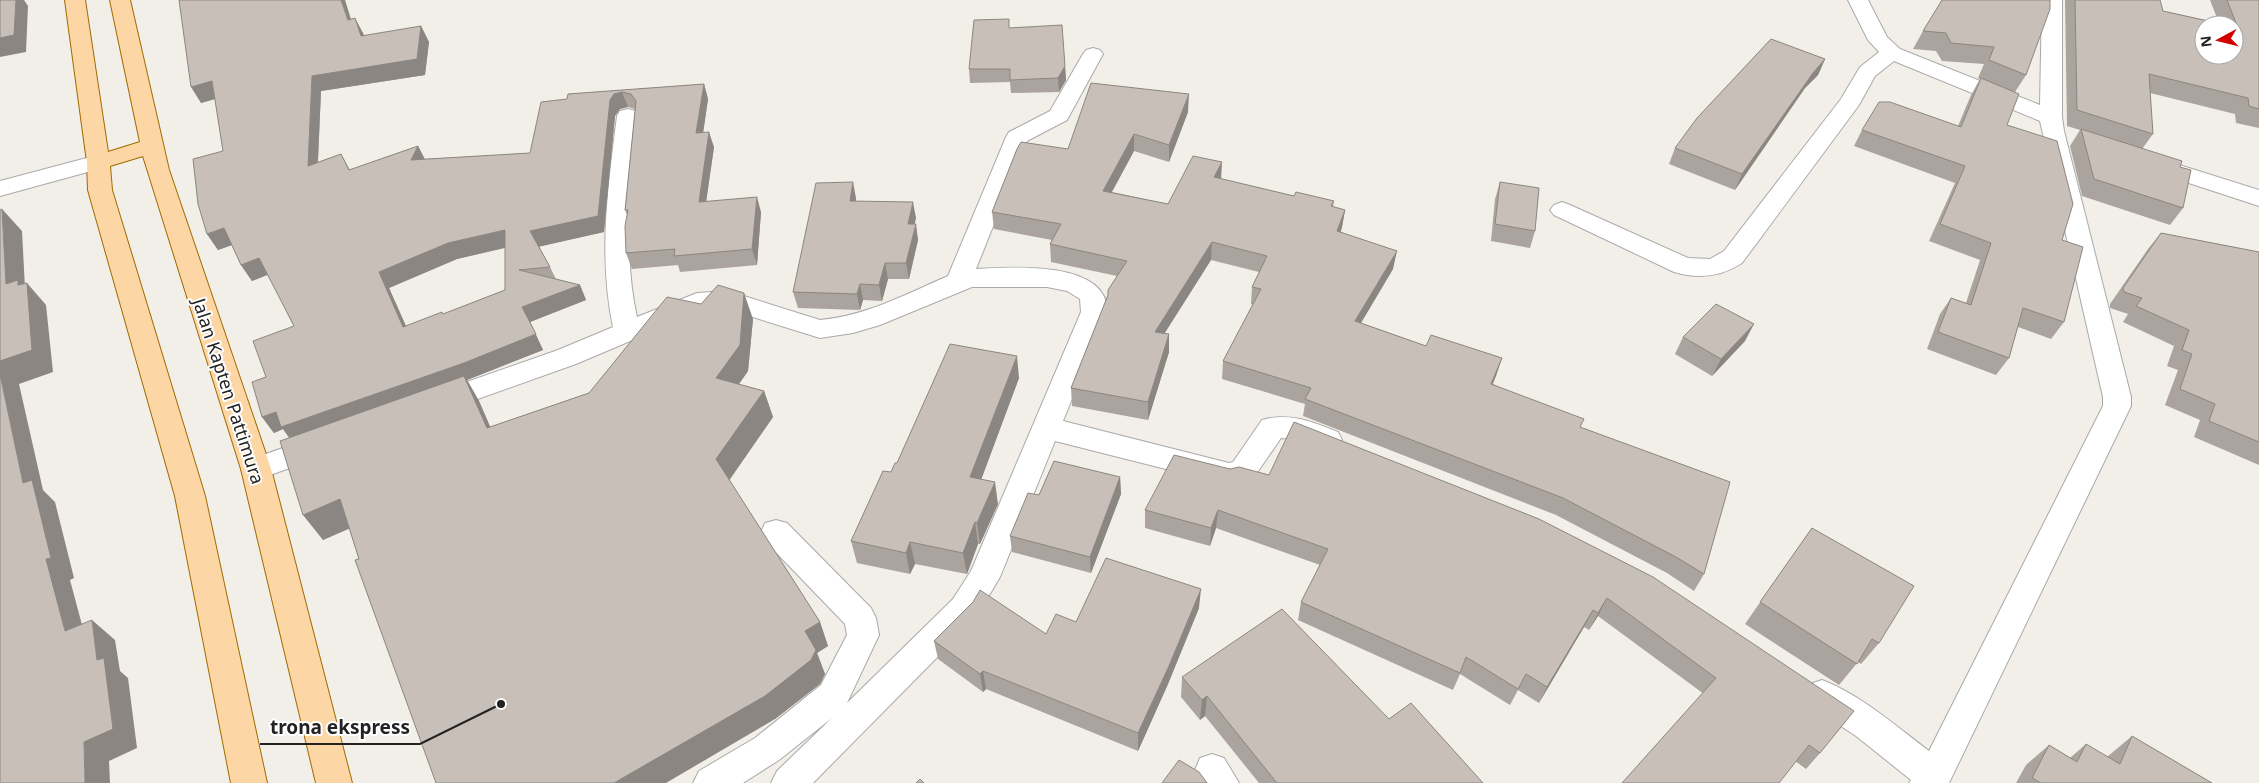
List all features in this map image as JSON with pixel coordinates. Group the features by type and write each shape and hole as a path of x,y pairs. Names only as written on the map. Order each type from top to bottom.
{"main road":[{"path":"75,0 98,162 100,190 190,496 249,783"},
{"name":"Jalan Kapten Pattimura","path":"120,0 157,170 256,469 334,783"},
{"path":"98,162 152,146"}],"street":[{"path":"1858,0 1878,40 1893,53 2052,124 2081,140"},
{"path":"1802,682 1868,726 1931,780 2116,406 2117,397 2052,124 2052,0"},
{"path":"1562,210 1683,266 1696,269 1714,268 1733,257 1851,100 1864,74 1878,60 1893,53"},
{"path":"958,282 1017,137 1059,115 1093,54"},
{"path":"627,332 619,295 617,208 628,116"},
{"path":"2137,159 2259,198"},
{"path":"0,188 98,162"},
{"path":"411,413 567,357 697,302 728,300 820,329 831,329 859,322 958,282 980,277 1061,280 1076,283 1091,294 1095,304 1094,312 984,577 964,609 789,783"},
{"path":"1046,428 1229,474 1242,472 1272,428 1286,425 1350,449"},
{"path":"256,469 347,436"},
{"path":"711,783 767,749 832,696 863,635 860,618 776,532"}],"building":[{"path":"0,0 16,0 14,35 0,38"},
{"path":"179,0 341,0 348,20 355,18 361,36 421,26 417,59 312,76 308,166 341,154 349,170 418,146 411,160 530,153 541,102 567,99 568,94 704,84 696,133 709,132 699,202 757,197 752,249 674,256 675,249 626,253 625,226 628,210 625,210 636,101 631,94 622,92 614,94 610,100 598,216 530,231 550,267 519,270 580,285 522,307 536,334 464,363 281,427 276,412 262,417 252,382 266,377 253,341 294,326 259,258 241,265 224,228 207,234 198,204 193,159 223,151 212,81 191,87","holes":["505,230 505,290 403,327 379,272 448,243"]},
{"path":"1942,0 2050,0 2050,9 2026,75 1989,60 1994,47 1951,43 1946,33 1923,31"},
{"path":"2075,0 2160,0 2163,11 2194,18 2194,65 2244,65 2244,15 2233,15 2227,0 2259,0 2259,109 2249,106 2248,98 2149,74 2153,134 2077,110"},
{"path":"1009,19 1009,28 1062,25 1065,66 1058,78 1010,80 1010,69 969,69 974,20"},
{"path":"1771,39 1825,59 1813,73 1742,174 1675,148 1697,118"},
{"path":"1981,78 2019,94 2007,125 2057,141 2073,204 2062,240 2083,247 2064,322 2023,308 2009,358 1938,332 1951,298 1971,305 1991,243 1940,224 1965,166 1862,130 1879,102 1890,102 1961,127"},
{"path":"1091,83 1189,94 1169,145 1134,134 1103,191 1168,204 1193,156 1222,162 1214,177 1294,196 1296,192 1334,201 1331,206 1345,210 1337,231 1397,251 1355,321 1426,346 1431,335 1502,358 1491,384 1584,419 1580,427 1730,482 1704,574 1676,557 1563,498 1305,399 1311,388 1223,361 1261,289 1252,287 1267,256 1212,242 1155,332 1169,334 1148,402 1071,388 1108,295 1108,290 1127,261 1050,244 1061,224 992,212 1021,142 1068,149"},
{"path":"2081,129 2182,161 2180,167 2191,170 2183,208 2094,179"},
{"path":"853,182 850,201 913,202 908,224 916,224 906,263 885,263 879,285 860,284 857,294 793,292 816,183"},
{"path":"1500,182 1539,188 1535,231 1495,224"},
{"path":"2,209 6,284 18,280 18,285 27,283 32,350 0,361 0,210"},
{"path":"2161,233 2259,252 2259,442 2209,421 2215,404 2180,389 2192,354 2182,350 2189,330 2136,306 2142,298 2124,292 2123,288"},
{"path":"718,285 744,293 740,345 716,378 764,391 716,459 820,622 805,631 816,650 811,660 765,696 614,783 436,783 355,560 359,559 340,499 303,515 280,441 464,376 487,428 589,393 667,297 701,304"},
{"path":"1716,304 1754,324 1721,359 1683,337"},
{"path":"950,344 1017,356 970,477 995,482 977,523 975,522 963,553 910,542 906,553 851,541 883,471 891,472 895,463 897,463"},
{"path":"0,374 23,483 32,480 51,558 46,559 65,631 92,620 97,660 104,658 113,729 84,742 85,783 0,783"},
{"path":"1294,422 1539,519 1653,577 1854,711 1820,753 1809,745 1779,783 1622,783 1716,678 1607,598 1598,613 1593,610 1547,687 1526,674 1518,689 1466,657 1460,673 1301,602 1328,549 1218,510 1211,528 1145,510 1174,455 1230,469 1239,467 1269,475"},
{"path":"1054,461 1120,477 1090,557 1010,536 1028,493 1039,495"},
{"path":"1812,528 1914,586 1879,643 1872,639 1857,664 1760,602"},
{"path":"1106,558 1201,589 1169,666 1138,733 983,671 980,674 934,641 973,602 980,590 1046,634 1056,614 1076,622"},
{"path":"1282,609 1389,719 1411,703 1483,783 1277,783 1207,696 1202,700 1182,677"},
{"path":"2132,736 2212,783 2041,783 2032,778 2049,745 2077,762 2086,744 2120,764"},
{"path":"1179,760 1199,772 1207,783 1162,783"},
{"path":"920,779 924,783 916,783"}],"place":[{"name":"trona ekspress","path":"501,704"}]}
